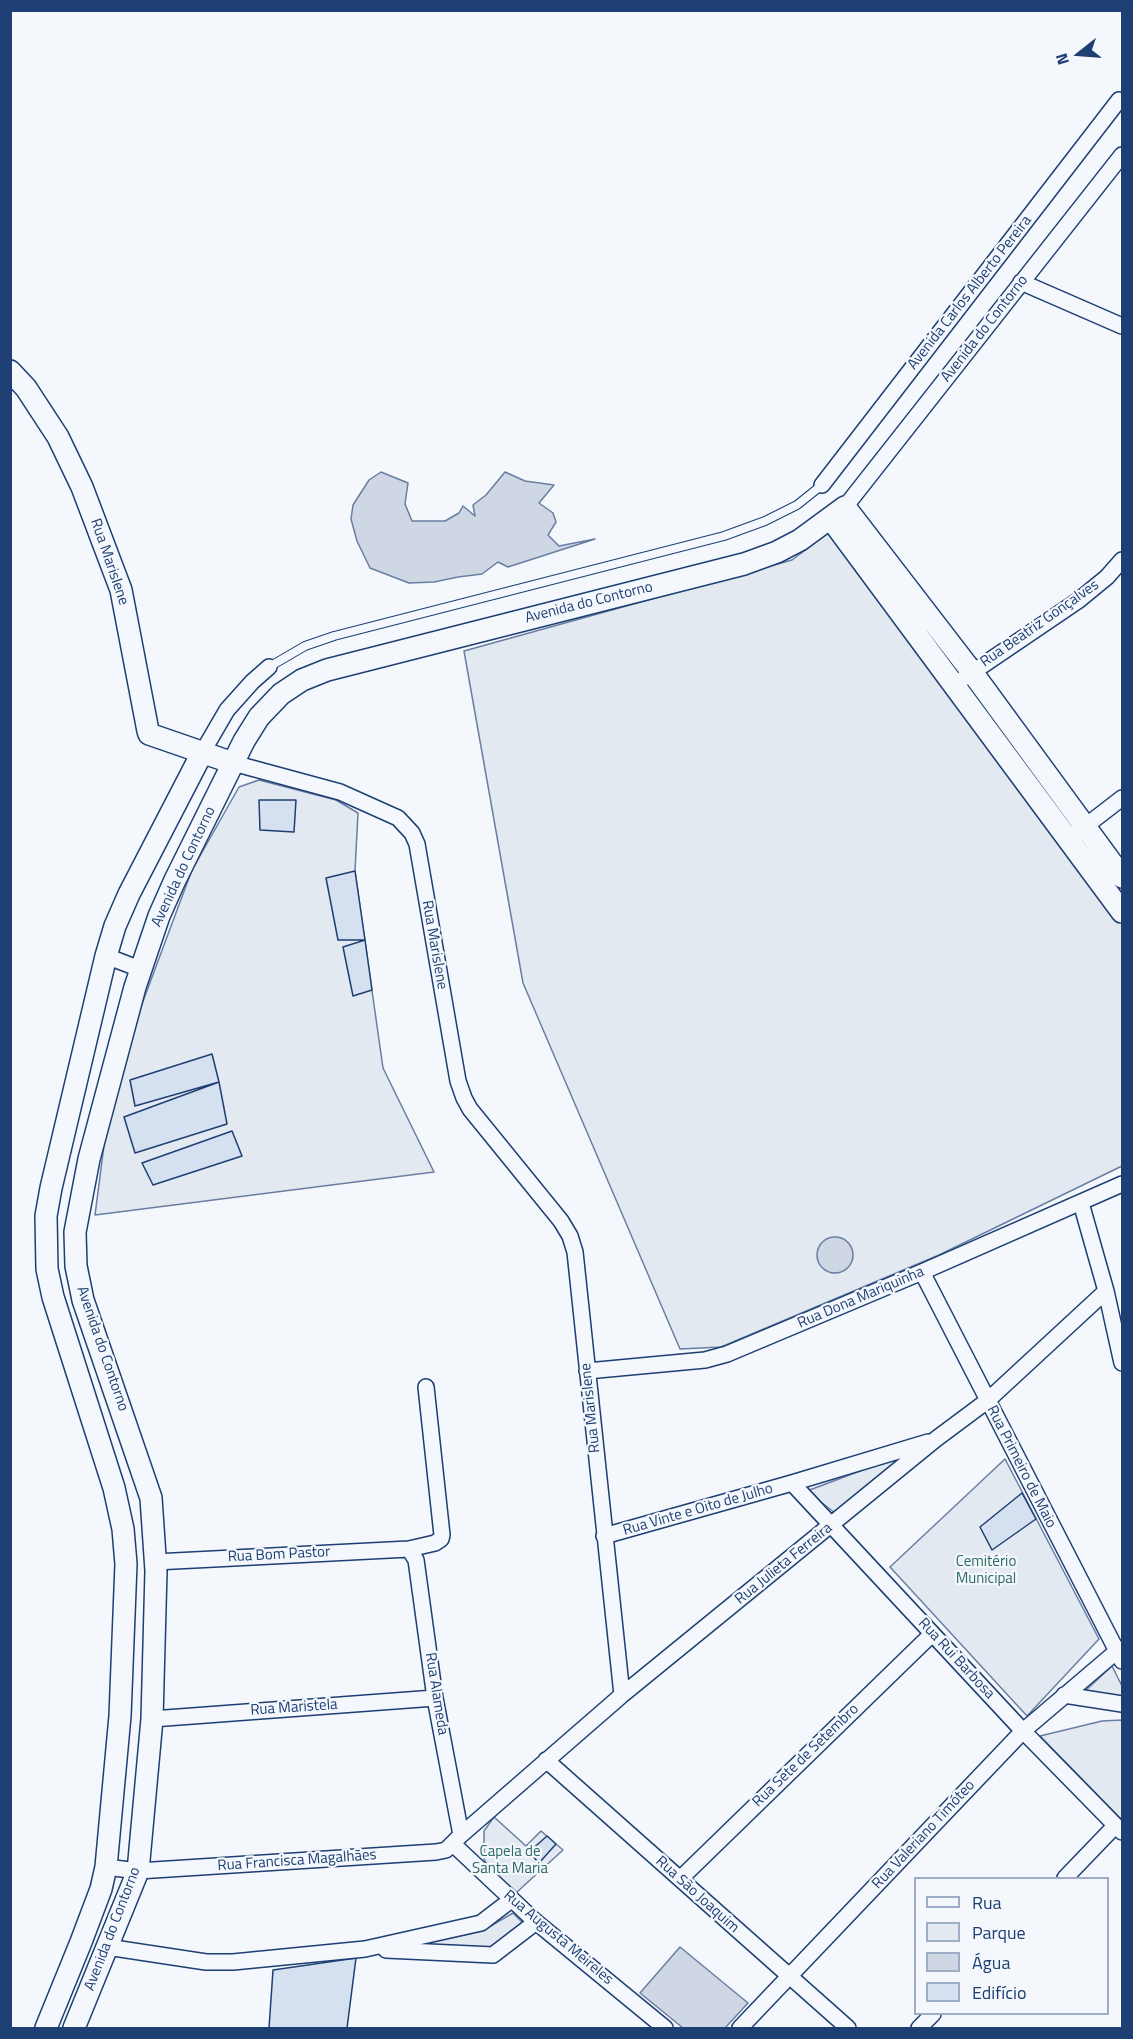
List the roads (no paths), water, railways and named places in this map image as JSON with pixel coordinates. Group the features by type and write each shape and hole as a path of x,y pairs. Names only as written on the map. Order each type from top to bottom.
{"street":[{"name":"Avenida Carlos Alberto Pereira","path":"822,485 1119,100"},
{"name":"Avenida do Contorno","path":"76,2028 138,1871 152,1719 155,1562 151,1498 83,1300 76,1266 75,1232 89,1159 140,969 175,880 244,741 260,717 281,694 302,680 327,670 744,564 777,552 838,513 1122,155"},
{"path":"1021,282 1122,326"},
{"name":"Rua Marislene","path":"10,371 26,388 58,437 82,487 121,590 149,734 233,763 340,792 398,818 412,833 417,844 458,1081 470,1109 561,1221 570,1236 574,1252 622,1695"},
{"path":"838,513 972,672 1077,832 1122,912"},
{"path":"838,513 955,685 1077,832 1122,878"},
{"name":"Rua Beatriz Gonçalves","path":"955,685 1080,600 1107,577 1122,560"},
{"path":"76,2028 49,2022 101,1889 106,1867 124,1648 126,1564 114,1488 52,1297 45,1242 46,1216 106,956 115,926 129,894 202,753 227,710 268,667"},
{"path":"1077,832 1122,798"},
{"path":"106,956 140,969"},
{"name":"Rua Dona Mariquinha","path":"587,1371 716,1358 922,1272 1122,1184"},
{"path":"1081,1203 1106,1291 1122,1363"},
{"name":"Rua Primeiro de Maio","path":"922,1272 987,1401 1121,1654"},
{"name":"Rua Julieta Ferreira","path":"457,1840 622,1695 936,1439 987,1401 1106,1291"},
{"name":"Rua Bom Pastor","path":"155,1562 406,1549 435,1543 441,1539 442,1535 426,1387"},
{"name":"Rua Vinte e Oito de Julho","path":"604,1536 792,1483 936,1439"},
{"name":"Rua Rui Barbosa","path":"792,1483 1023,1731 1119,1829"},
{"name":"Rua Alameda","path":"406,1549 416,1560 457,1840"},
{"name":"Rua Sete de Setembro","path":"680,1879 932,1634"},
{"name":"Rua Valeriano Timóteo","path":"740,2028 1023,1731 1064,1695 1121,1654"},
{"path":"1064,1695 1122,1704"},
{"name":"Rua Maristela","path":"152,1719 435,1698"},
{"name":"Rua São Joaquim","path":"546,1760 848,2028"},
{"path":"1066,1877 1119,1829"},
{"name":"Rua Francisca Magalhães","path":"106,1867 138,1871 436,1852 446,1850 457,1840"},
{"name":"Rua Augusta Meireles","path":"457,1840 511,1900 665,2028"},
{"path":"107,1947 206,1962 233,1962 365,1949 481,1923 511,1900"},
{"path":"365,1949 487,1956 497,1953 536,1922"},
{"path":"919,2028 931,2015"}],"lane":[{"path":"268,667 297,650 334,636 724,536 765,521 797,505 822,485"}],"water":[{"path":"381,472 408,483 405,504 412,521 445,521 459,513 463,506 475,516 473,505 486,495 505,472 525,481 554,485 539,503 553,513 556,522 548,535 559,546 595,539 508,567 498,562 482,574 434,582 409,583 370,568 357,541 351,519 353,505 369,480"},
{"path":"835,1237 848,1242 853,1255 848,1268 835,1273 822,1268 817,1255 822,1242"},
{"path":"680,1947 748,2003 725,2028 683,2028 640,1993"}],"park label":[{"name":"Cemitério Municipal","path":"986,1570"},
{"name":"Capela de Santa Maria","path":"510,1860"}]}
